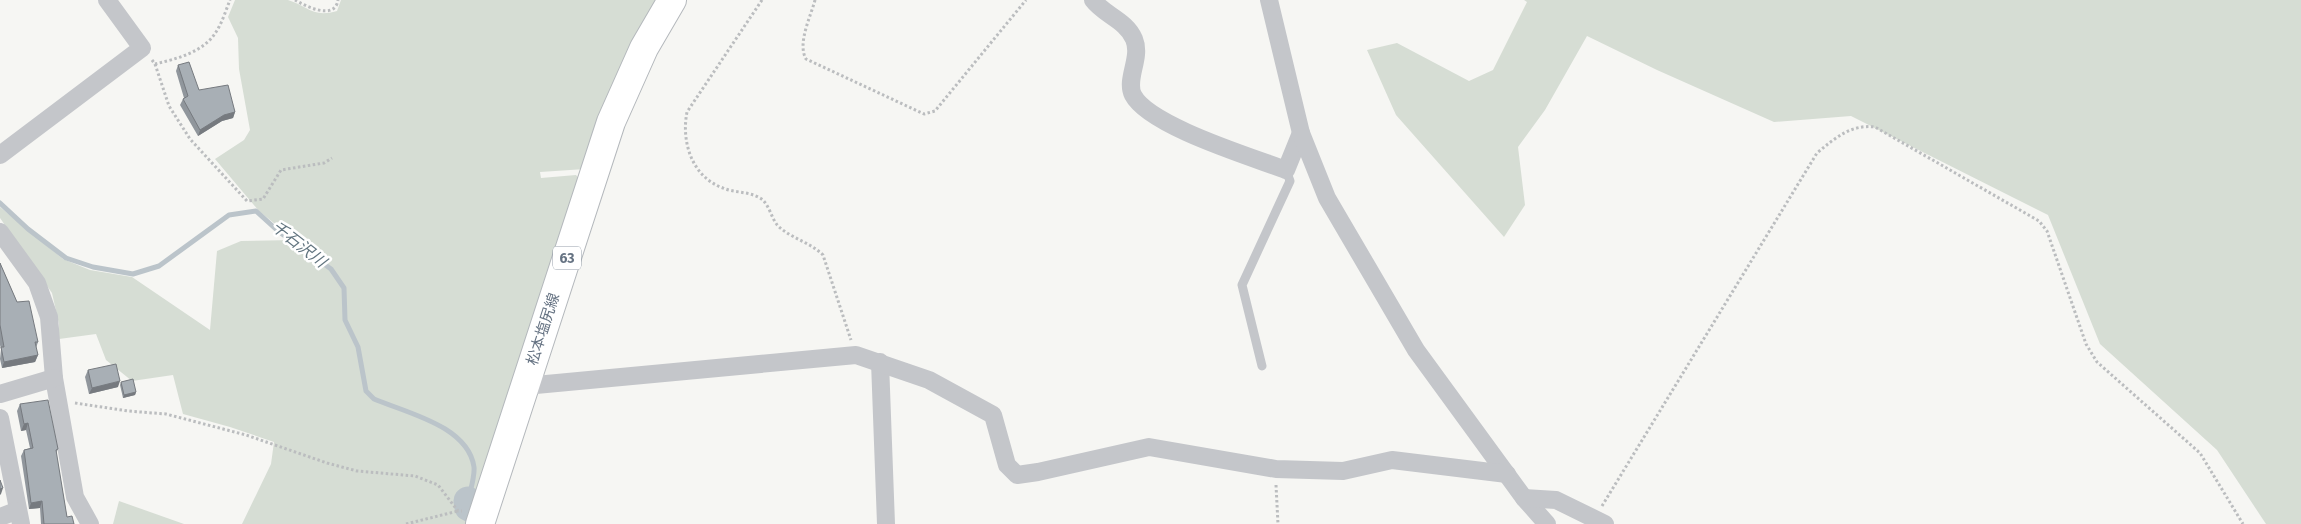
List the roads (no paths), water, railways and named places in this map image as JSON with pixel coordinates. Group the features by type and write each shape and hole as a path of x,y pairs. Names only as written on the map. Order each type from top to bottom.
{"main road":[{"name":"松本塩尻線","path":"473,517 525,386 611,122 644,48 672,0"}],"street":[{"path":"0,155 142,48 107,0"},
{"path":"1093,0 1129,29 1135,41 1137,59 1131,82 1132,94 1161,120 1286,170 1301,133"},
{"path":"1269,0 1301,133 1327,198 1416,350 1524,498 1547,524"},
{"path":"0,232 37,283 49,318 54,378 75,497 90,524"},
{"path":"525,386 856,355 929,380 993,415 1007,465 1017,475 1038,472 1149,446 1276,470 1343,471 1392,460 1507,474"},
{"path":"880,362 886,524"},
{"path":"0,394 54,378"},
{"path":"0,418 12,518"},
{"path":"1524,498 1556,500 1600,521"}],"lane":[{"path":"1262,366 1242,285 1290,181 1286,170"}],"waterway":[{"name":"千石沢川","path":"0,203 28,229 66,258 93,267 133,274 159,266 229,215 256,211 278,231 331,269 344,288 345,320 358,347 366,391 374,399 419,416 448,431 460,441 469,453 474,471 468,501"},
{"name":"千石沢川","path":"468,501 469,507"}]}
